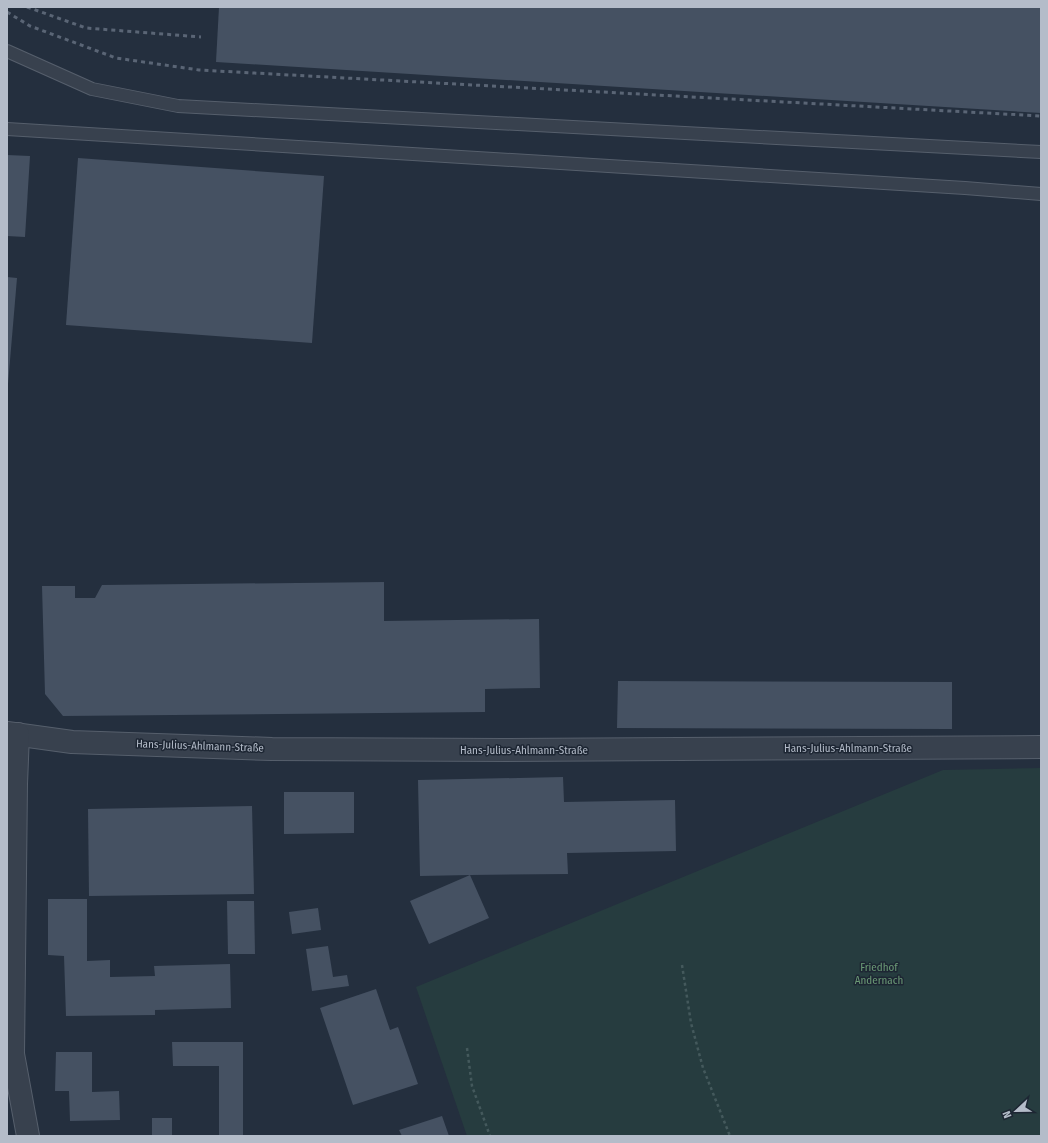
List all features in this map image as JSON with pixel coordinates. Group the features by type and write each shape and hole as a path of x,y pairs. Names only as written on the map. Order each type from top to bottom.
{"street":[{"name":"Hans-Julius-Ahlmann-Straße","path":"13,733 72,742 272,749 504,750 1041,747"},
{"path":"13,733 16,784 13,1054 28,1136"}],"lane":[{"path":"7,51 92,89 178,106 1041,152"},
{"path":"7,129 965,188 1041,194"}],"path":[{"path":"682,966 690,1023 701,1061 730,1136"},
{"path":"467,1048 472,1086 490,1136"}],"green space":[{"name":"Friedhof Andernach","path":"1041,768 1041,1136 467,1136 416,987 943,770"}],"building":[{"path":"219,7 1041,7 1041,113 216,62"},
{"path":"7,155 30,156 25,237 7,236"},
{"path":"78,158 324,176 312,343 66,325"},
{"path":"7,277 17,278 8,384 7,384"},
{"path":"384,582 384,621 539,619 540,688 485,689 485,712 63,716 45,694 42,586 75,586 75,598 95,598 102,585"},
{"path":"618,681 952,682 952,729 617,728"},
{"path":"563,777 564,802 675,800 676,851 567,853 568,874 420,876 418,780"},
{"path":"284,792 354,792 354,833 284,834"},
{"path":"252,806 254,894 89,896 88,809"},
{"path":"470,875 489,918 429,944 410,901"},
{"path":"48,899 87,899 87,961 110,960 110,977 155,976 154,966 230,964 231,1008 155,1010 155,1015 66,1016 64,956 48,955"},
{"path":"227,901 254,901 255,954 228,954"},
{"path":"318,908 321,930 292,934 289,912"},
{"path":"328,946 333,977 347,975 349,986 312,991 306,949"},
{"path":"376,989 390,1030 398,1027 418,1084 353,1105 320,1008"},
{"path":"172,1042 243,1042 243,1136 219,1136 219,1066 173,1066"},
{"path":"56,1052 92,1052 92,1092 119,1091 120,1120 70,1121 69,1091 55,1091"},
{"path":"442,1116 449,1136 402,1136 399,1130"},
{"path":"152,1118 172,1118 172,1136 152,1136"}],"railway":[{"path":"27,7 86,28 201,37"},
{"path":"7,12 30,26 116,58 199,70 1041,116"}]}
